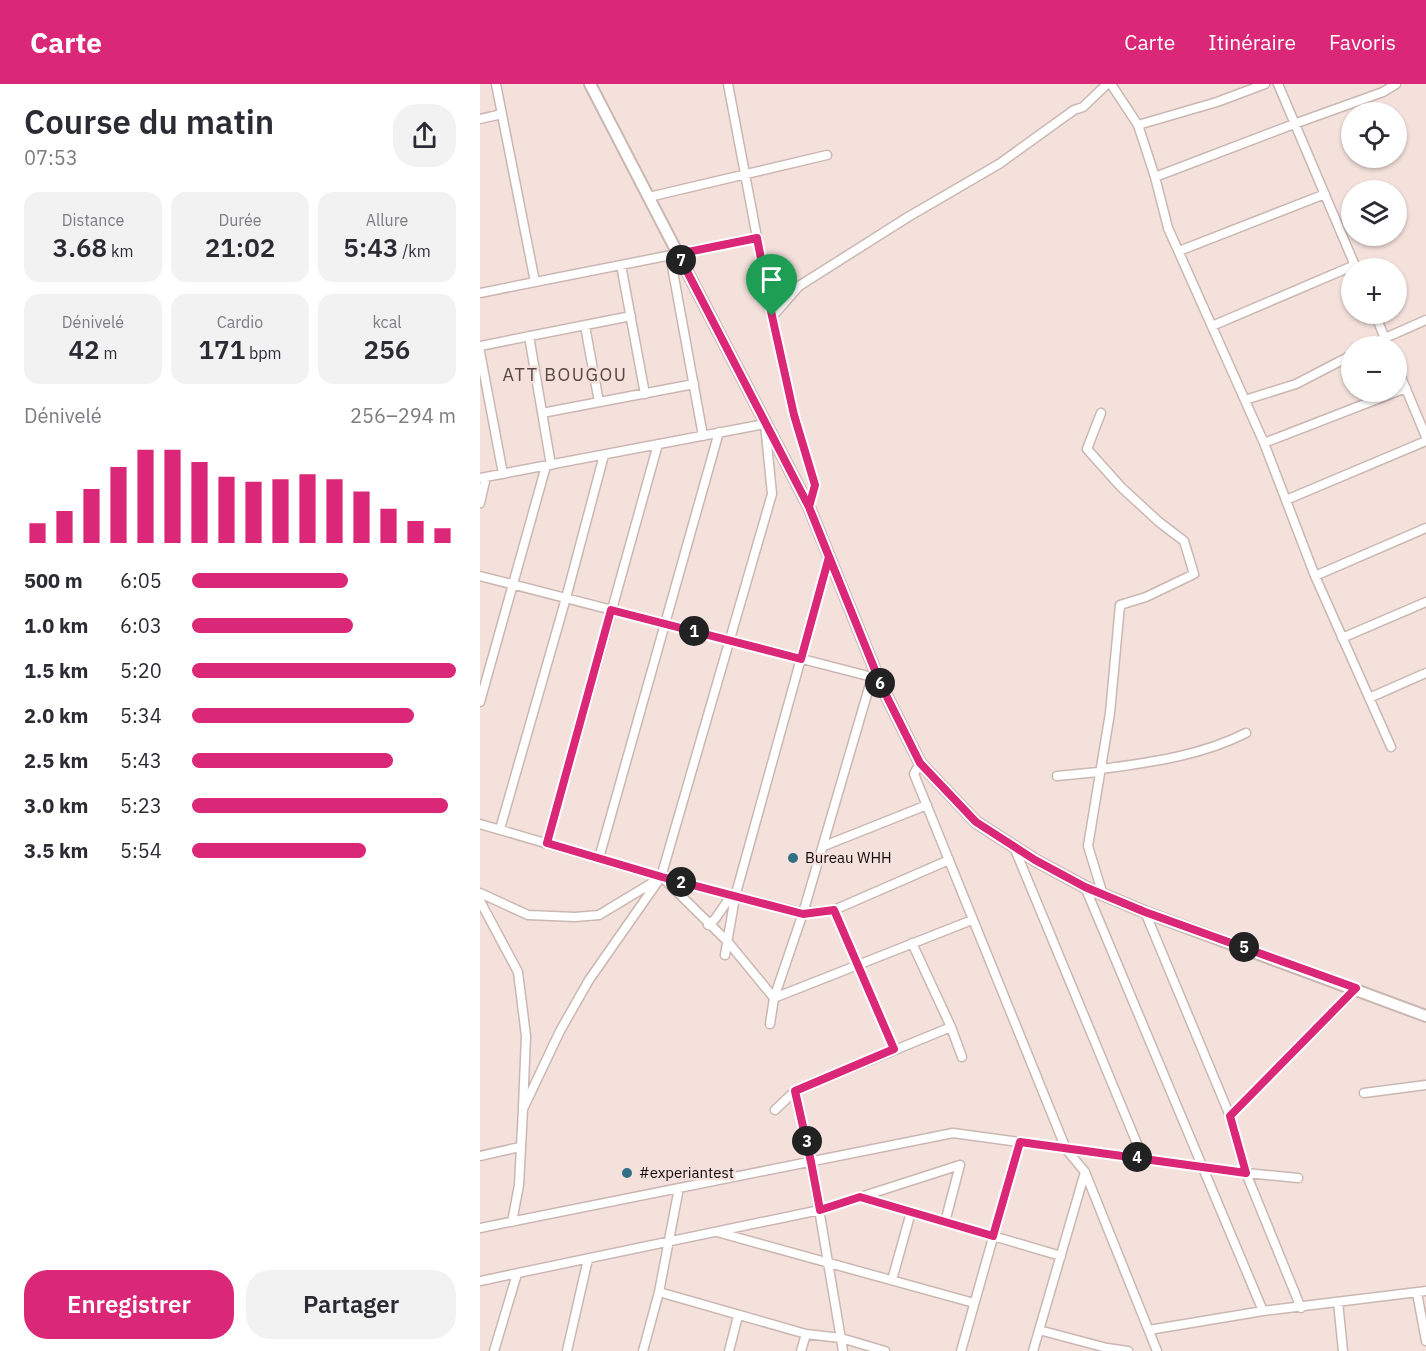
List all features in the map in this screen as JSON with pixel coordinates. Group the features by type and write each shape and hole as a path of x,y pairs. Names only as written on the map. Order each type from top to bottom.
{"main road":[{"path":"590,84 649,197 674,255 809,507 873,673 920,763 976,822 1014,847 1085,887 1145,912 1356,988 1426,1016"}],"street":[{"path":"496,84 535,282"},
{"path":"728,84 772,316 794,415 815,485 809,507"},
{"path":"772,316 799,286 908,217 999,164 1074,110 1083,107 1109,84 1138,125 1168,228 1264,443 1315,576 1391,747"},
{"path":"1138,125 1217,102 1265,84"},
{"path":"1278,84 1351,258"},
{"path":"1155,177 1383,92 1396,84"},
{"path":"480,119 502,114"},
{"path":"649,197 827,155"},
{"path":"1179,251 1325,194"},
{"path":"480,293 757,238"},
{"path":"674,255 703,435"},
{"path":"621,265 645,394"},
{"path":"1212,326 1341,273"},
{"path":"480,345 631,316"},
{"path":"1397,336 1426,320"},
{"path":"585,326 599,402"},
{"path":"480,702 549,465 529,336"},
{"path":"480,352 503,474"},
{"path":"1245,400 1296,384 1341,361"},
{"path":"542,413 694,384"},
{"path":"1407,390 1426,436"},
{"path":"1264,443 1370,402"},
{"path":"1101,414 1087,449 1121,487 1159,522 1184,541 1194,574 1146,597 1120,605 1114,681 1102,769 1088,846 1103,896"},
{"path":"480,503 483,478 765,424 772,494 662,877 589,980 560,1031 523,1109"},
{"path":"599,858 719,432"},
{"path":"1286,500 1426,441"},
{"path":"547,843 658,444"},
{"path":"500,829 604,455"},
{"path":"1315,576 1426,528"},
{"path":"725,956 733,897 829,557"},
{"path":"480,576 801,659 873,673 824,846 774,998 770,1024"},
{"path":"1342,638 1426,602"},
{"path":"1369,698 1426,673"},
{"path":"1057,776 1098,772 1102,769 1175,759 1223,745 1246,733"},
{"path":"920,763 914,774 972,920 1066,1149 1085,1172 1157,1351"},
{"path":"824,846 927,805"},
{"path":"480,824 733,897 803,914 834,910 949,860"},
{"path":"1014,847 1143,1158"},
{"path":"480,893 528,915 575,917 600,915 662,877"},
{"path":"662,877 708,925 728,942 774,998"},
{"path":"1085,887 1263,1311"},
{"path":"708,925 733,897"},
{"path":"480,901 518,972 526,1036 519,1185 512,1222"},
{"path":"834,910 894,1049"},
{"path":"1145,912 1230,1116 1246,1173 1301,1308"},
{"path":"774,998 972,920"},
{"path":"912,943 951,1027 962,1057"},
{"path":"1230,1116 1356,988"},
{"path":"775,1110 795,1091 951,1027"},
{"path":"1364,1093 1426,1085"},
{"path":"795,1091 820,1210 843,1351"},
{"path":"480,1228 952,1133 1298,1178"},
{"path":"961,1351 1020,1142"},
{"path":"480,1156 520,1147"},
{"path":"480,1281 820,1210 960,1165 945,1222"},
{"path":"1033,1351 1085,1172"},
{"path":"643,1351 659,1292 679,1188"},
{"path":"860,1197 1061,1256"},
{"path":"892,1280 911,1212"},
{"path":"714,1232 974,1303"},
{"path":"567,1351 588,1259"},
{"path":"494,1351 517,1274"},
{"path":"659,1292 806,1334 841,1338 885,1351"},
{"path":"1149,1330 1263,1311 1421,1292 1426,1341"},
{"path":"1338,1302 1343,1351"},
{"path":"729,1351 738,1316"},
{"path":"1039,1330 1107,1350 1128,1351"},
{"path":"801,1351 806,1334"}],"place":[{"name":"Bureau WHH","path":"793,858"},
{"name":"#experiantest","path":"627,1173"}],"district":[{"name":"ATT BOUGOU","path":"565,375"}],"route":[{"path":"772,316 757,238 678,254 809,507 881,685 920,763 976,822 1035,860 1085,887 1145,912 1356,988 1230,1116 1246,1173 1020,1142 993,1236 860,1197 820,1210 795,1091 894,1049 834,910 803,914 662,877 547,843 611,610 801,659 829,557 809,507 815,485 794,415 772,316"}]}
